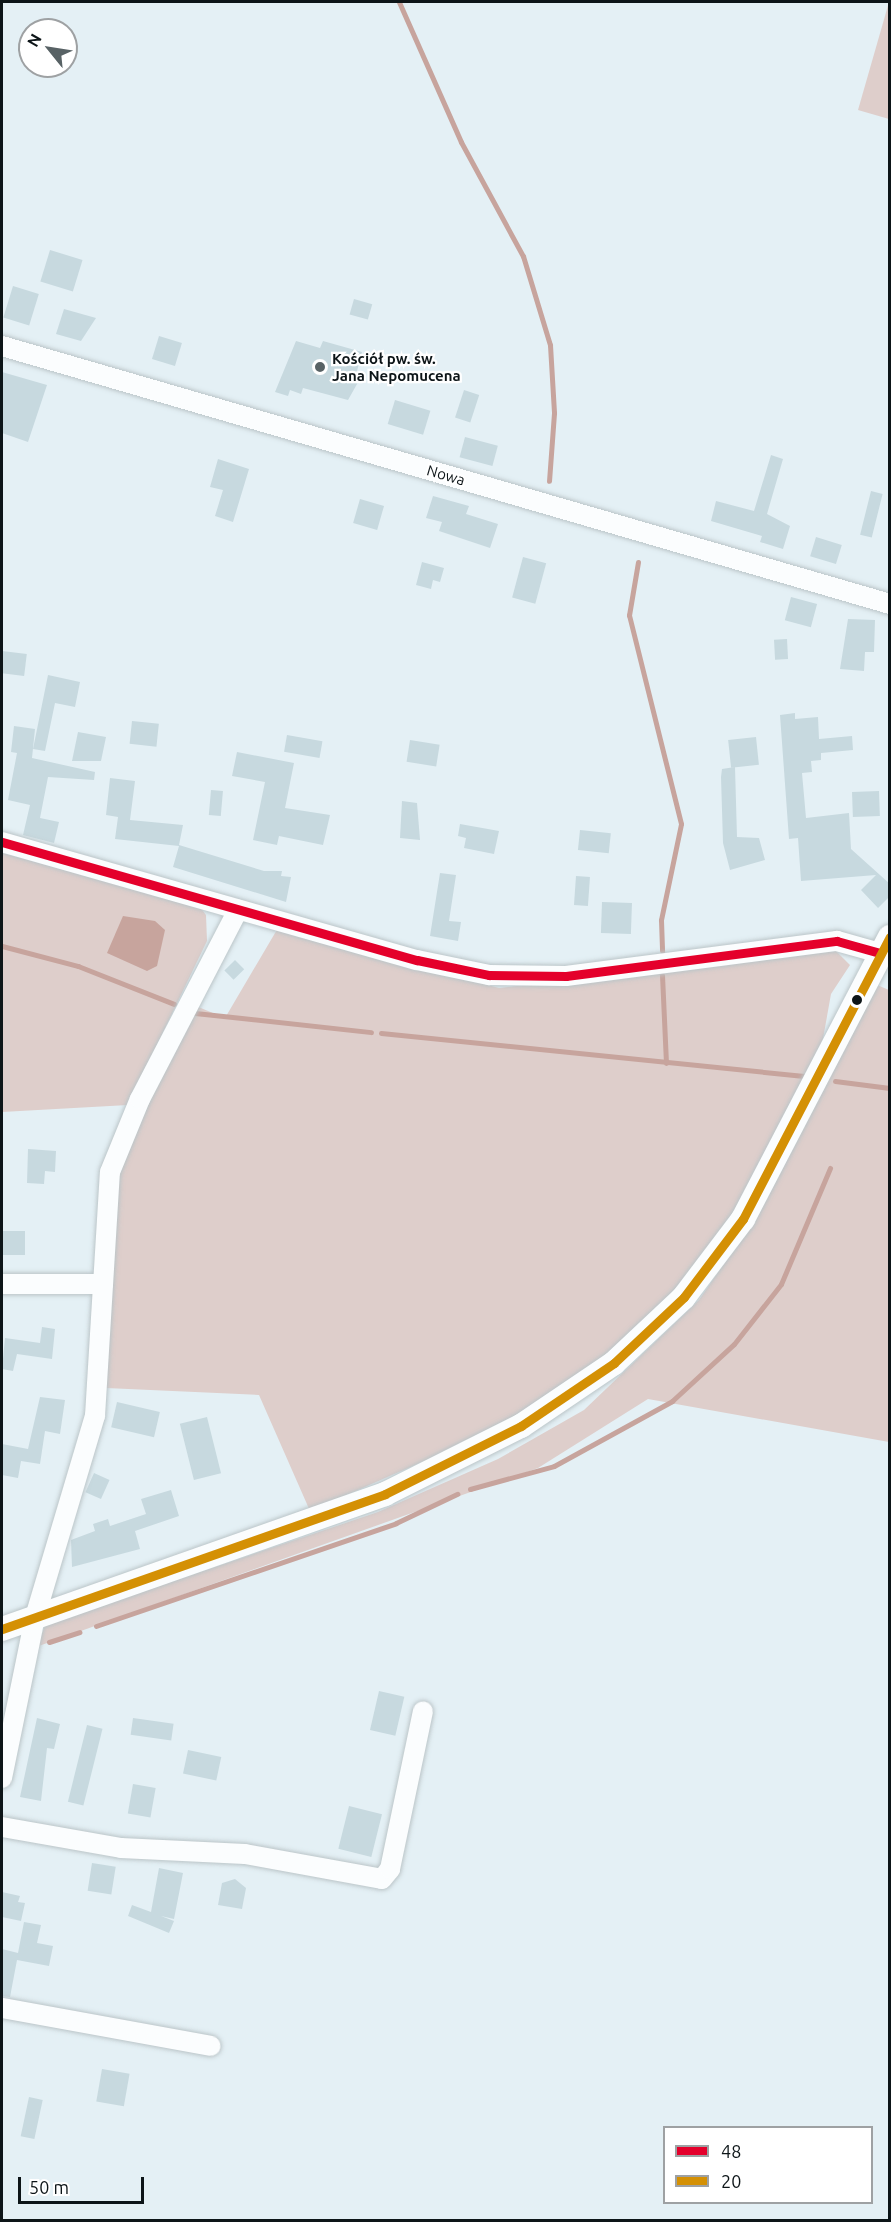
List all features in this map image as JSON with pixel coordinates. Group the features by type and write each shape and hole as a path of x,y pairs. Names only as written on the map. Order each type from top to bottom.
{"main road":[{"path":"2,1629 406,1485 521,1426 614,1363 684,1297 743,1219 885,945"}],"street":[{"name":"Nowa","path":"2,346 890,604"},
{"path":"2,842 427,963 508,977 566,976 837,941 885,945"},
{"path":"2,1778 35,1617 91,1434 103,1284 107,1190 118,1148 238,910"},
{"path":"2,1284 103,1284"},
{"path":"2,1827 121,1848 245,1854 382,1879 390,1869 423,1711"},
{"path":"2,2008 211,2046"}],"shaded area":[{"path":"889,2 889,119 858,110"},
{"path":"2,853 200,907 206,915 207,941 128,1105 2,1112"},
{"path":"123,916 155,921 165,930 157,966 147,971 107,953"},
{"path":"278,928 499,988 836,951 850,965 831,994 821,1050 711,1255 611,1355 497,1429 310,1511 259,1395 106,1388 118,1166 196,1006 225,1018"},
{"path":"877,985 889,990 889,1442 648,1399 538,1468 36,1647 46,1624 378,1512 498,1459 584,1410 699,1300 748,1229"}],"building":[{"path":"50,250 83,260 73,291 40,282"},
{"path":"13,286 39,294 29,325 3,318"},
{"path":"354,299 372,304 368,320 350,314"},
{"path":"64,309 96,318 81,341 56,334"},
{"path":"159,336 182,343 175,366 152,359"},
{"name":"Kościół pw. św. Jana Nepomucena","path":"296,341 320,348 323,341 362,352 357,371 361,377 348,400 303,388 301,394 290,390 288,396 275,392"},
{"path":"2,372 47,385 28,442 2,433"},
{"path":"464,390 479,395 470,423 455,418"},
{"path":"395,400 430,411 423,435 388,424"},
{"path":"465,437 498,446 492,466 460,457"},
{"path":"771,455 783,459 767,514 790,526 783,549 760,542 762,536 711,521 716,501 754,511"},
{"path":"218,459 249,469 233,522 215,516 223,490 210,487"},
{"path":"871,491 883,494 872,538 860,535"},
{"path":"433,496 469,506 466,514 498,524 490,548 439,531 442,522 426,518"},
{"path":"360,499 384,506 377,530 353,523"},
{"path":"816,537 842,545 836,564 810,556"},
{"path":"523,557 546,563 535,604 512,598"},
{"path":"422,562 444,568 440,582 433,580 431,589 416,585"},
{"path":"791,597 817,604 811,627 785,620"},
{"path":"848,619 875,620 874,652 865,652 864,671 840,669"},
{"path":"787,639 788,659 775,660 774,640"},
{"path":"2,651 27,654 24,676 2,673"},
{"path":"48,675 80,682 75,707 55,703 45,751 33,749"},
{"path":"795,713 795,719 818,717 819,739 852,736 853,750 821,753 821,760 811,761 812,772 802,773 806,818 849,813 851,849 890,884 890,896 878,908 861,890 876,875 801,881 798,838 789,839 780,715"},
{"path":"132,721 159,724 156,747 130,744"},
{"path":"14,726 35,729 32,758 95,772 94,780 48,777 40,818 59,822 54,843 23,835 30,805 8,800 17,753 11,752"},
{"path":"78,732 106,737 101,761 72,761"},
{"path":"287,735 322,741 320,758 284,752"},
{"path":"756,737 759,765 731,768 728,740"},
{"path":"410,740 440,745 436,766 407,762"},
{"path":"237,752 294,763 285,808 330,815 323,845 279,836 277,845 253,840 265,782 232,776"},
{"path":"735,767 737,837 759,838 765,860 730,870 723,843 721,777 722,769"},
{"path":"110,778 135,781 130,820 183,825 179,845 264,871 282,871 281,876 291,877 286,902 173,867 179,846 115,839 118,817 106,815"},
{"path":"211,790 223,791 221,816 209,815"},
{"path":"879,791 880,816 853,817 852,792"},
{"path":"402,801 417,803 420,840 400,838"},
{"path":"460,824 499,831 494,854 464,848 466,838 458,836"},
{"path":"580,830 611,833 609,853 578,850"},
{"path":"440,873 456,875 449,921 461,922 458,941 430,936"},
{"path":"576,876 590,877 588,906 574,905"},
{"path":"602,902 632,903 631,934 601,933"},
{"path":"235,960 244,969 234,980 224,971"},
{"path":"28,1149 56,1151 55,1172 45,1171 44,1184 27,1183"},
{"path":"2,1231 25,1231 25,1255 2,1255"},
{"path":"42,1327 55,1329 52,1359 17,1354 13,1371 2,1369 5,1338 40,1343"},
{"path":"40,1397 65,1400 60,1434 45,1431 40,1464 21,1461 18,1478 2,1475 2,1444 28,1449"},
{"path":"117,1402 160,1412 154,1437 111,1427"},
{"path":"207,1417 221,1473 194,1480 180,1424"},
{"path":"94,1473 110,1480 101,1499 85,1492"},
{"path":"171,1490 179,1516 135,1531 140,1549 72,1567 71,1540 95,1531 93,1524 108,1519 110,1526 146,1514 141,1499"},
{"path":"379,1691 404,1697 395,1736 370,1730"},
{"path":"37,1718 60,1724 54,1749 47,1748 41,1801 20,1797"},
{"path":"133,1718 174,1724 171,1741 131,1735"},
{"path":"87,1725 103,1729 83,1806 68,1802"},
{"path":"188,1750 221,1757 216,1781 183,1773"},
{"path":"133,1784 156,1788 150,1818 128,1814"},
{"path":"349,1806 382,1814 371,1857 338,1849"},
{"path":"92,1863 116,1867 111,1894 88,1891"},
{"path":"159,1868 183,1873 174,1919 161,1916 174,1921 169,1933 128,1916 132,1905 151,1912"},
{"path":"235,1879 246,1888 242,1909 218,1905 222,1883"},
{"path":"2,1892 20,1896 18,1902 25,1903 21,1921 2,1917"},
{"path":"24,1922 41,1925 37,1943 53,1946 49,1966 17,1960 10,1997 2,1996 2,1949 18,1953"},
{"path":"102,2069 130,2074 124,2106 96,2101"},
{"path":"29,2097 43,2100 34,2139 21,2136"}],"waterway":[{"path":"399,2 461,142 523,256 550,345 554,413 549,481"},
{"path":"638,562 629,615 681,824 661,920 662,951"},
{"path":"2,946 78,966 174,1004"},
{"path":"662,975 666,1063"},
{"path":"195,1013 371,1032"},
{"path":"381,1033 804,1076"},
{"path":"835,1081 890,1088"},
{"path":"470,1489 554,1466 672,1401 734,1344 781,1284 830,1168"},
{"path":"96,1626 396,1523 457,1494"},
{"path":"49,1642 79,1632"}],"transit line":[{"name":"48","path":"2,842 417,960 489,975 566,976 837,941 880,953"},
{"name":"20","path":"2,1629 385,1494 521,1426 614,1363 684,1297 743,1219 890,937"}],"place":[{"name":"Kościół pw. św. Jana Nepomucena","path":"320,367"}]}
